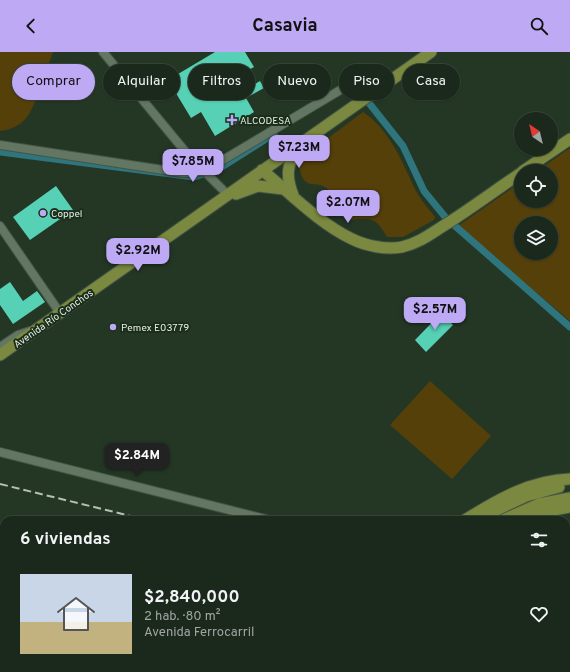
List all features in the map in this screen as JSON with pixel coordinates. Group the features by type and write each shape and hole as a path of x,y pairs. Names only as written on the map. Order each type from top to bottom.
{"main road":[{"name":"Avenida Río Conchos","path":"394,78 431,52"},
{"name":"Avenida Río Conchos","path":"0,355 363,100"},
{"path":"534,164 570,139"},
{"path":"290,194 288,168 294,154 304,142"},
{"path":"262,170 290,194 341,233 353,240 378,246 402,247 425,238 514,178"},
{"path":"224,197 258,186 270,187 290,194"},
{"path":"472,516 504,497 527,487 554,480 570,479"},
{"path":"486,516 509,504 548,489 570,486"},
{"path":"511,516 528,508 570,498"},
{"path":"530,516 570,507"}],"street":[{"path":"103,52 224,197"},
{"path":"0,145 183,173 205,173 339,91"},
{"path":"0,226 60,313"},
{"path":"0,347 18,335 37,329"},
{"path":"0,452 253,516"}],"shaded area":[{"path":"0,52 53,52 49,64 12,64 12,100 35,100 27,117 22,122 17,126 0,131"},
{"path":"363,112 381,128 388,137 417,193 435,217 434,220 403,237 387,237 380,226 373,220 351,220 337,210 335,198 330,191 324,186 310,184 304,180 298,164 300,159"},
{"path":"570,148 570,321 458,226 514,187 514,208 558,208 558,164 547,164"},
{"path":"430,381 491,436 452,479 390,425"}],"building":[{"path":"215,52 245,52 252,64 195,64"},
{"path":"188,68 188,100 247,100 254,112 215,136 201,112 191,118 180,100 180,73"},
{"path":"260,81 263,89 255,93 255,84"},
{"name":"Coppel","path":"56,186 73,210 30,240 13,217"},
{"path":"10,282 23,301 37,291 45,302 13,324 0,305 0,289"},
{"path":"447,307 451,311 445,317 453,325 426,352 415,340"}],"waterway":[{"path":"369,103 403,146 424,191 446,218 570,327"},
{"path":"0,152 194,177 217,170 274,134"}],"railway":[{"path":"0,484 131,516"}],"place":[{"name":"ALCODESA","path":"232,120"},
{"name":"Coppel","path":"43,213"},
{"name":"Pemex E03779","path":"113,327"}]}
